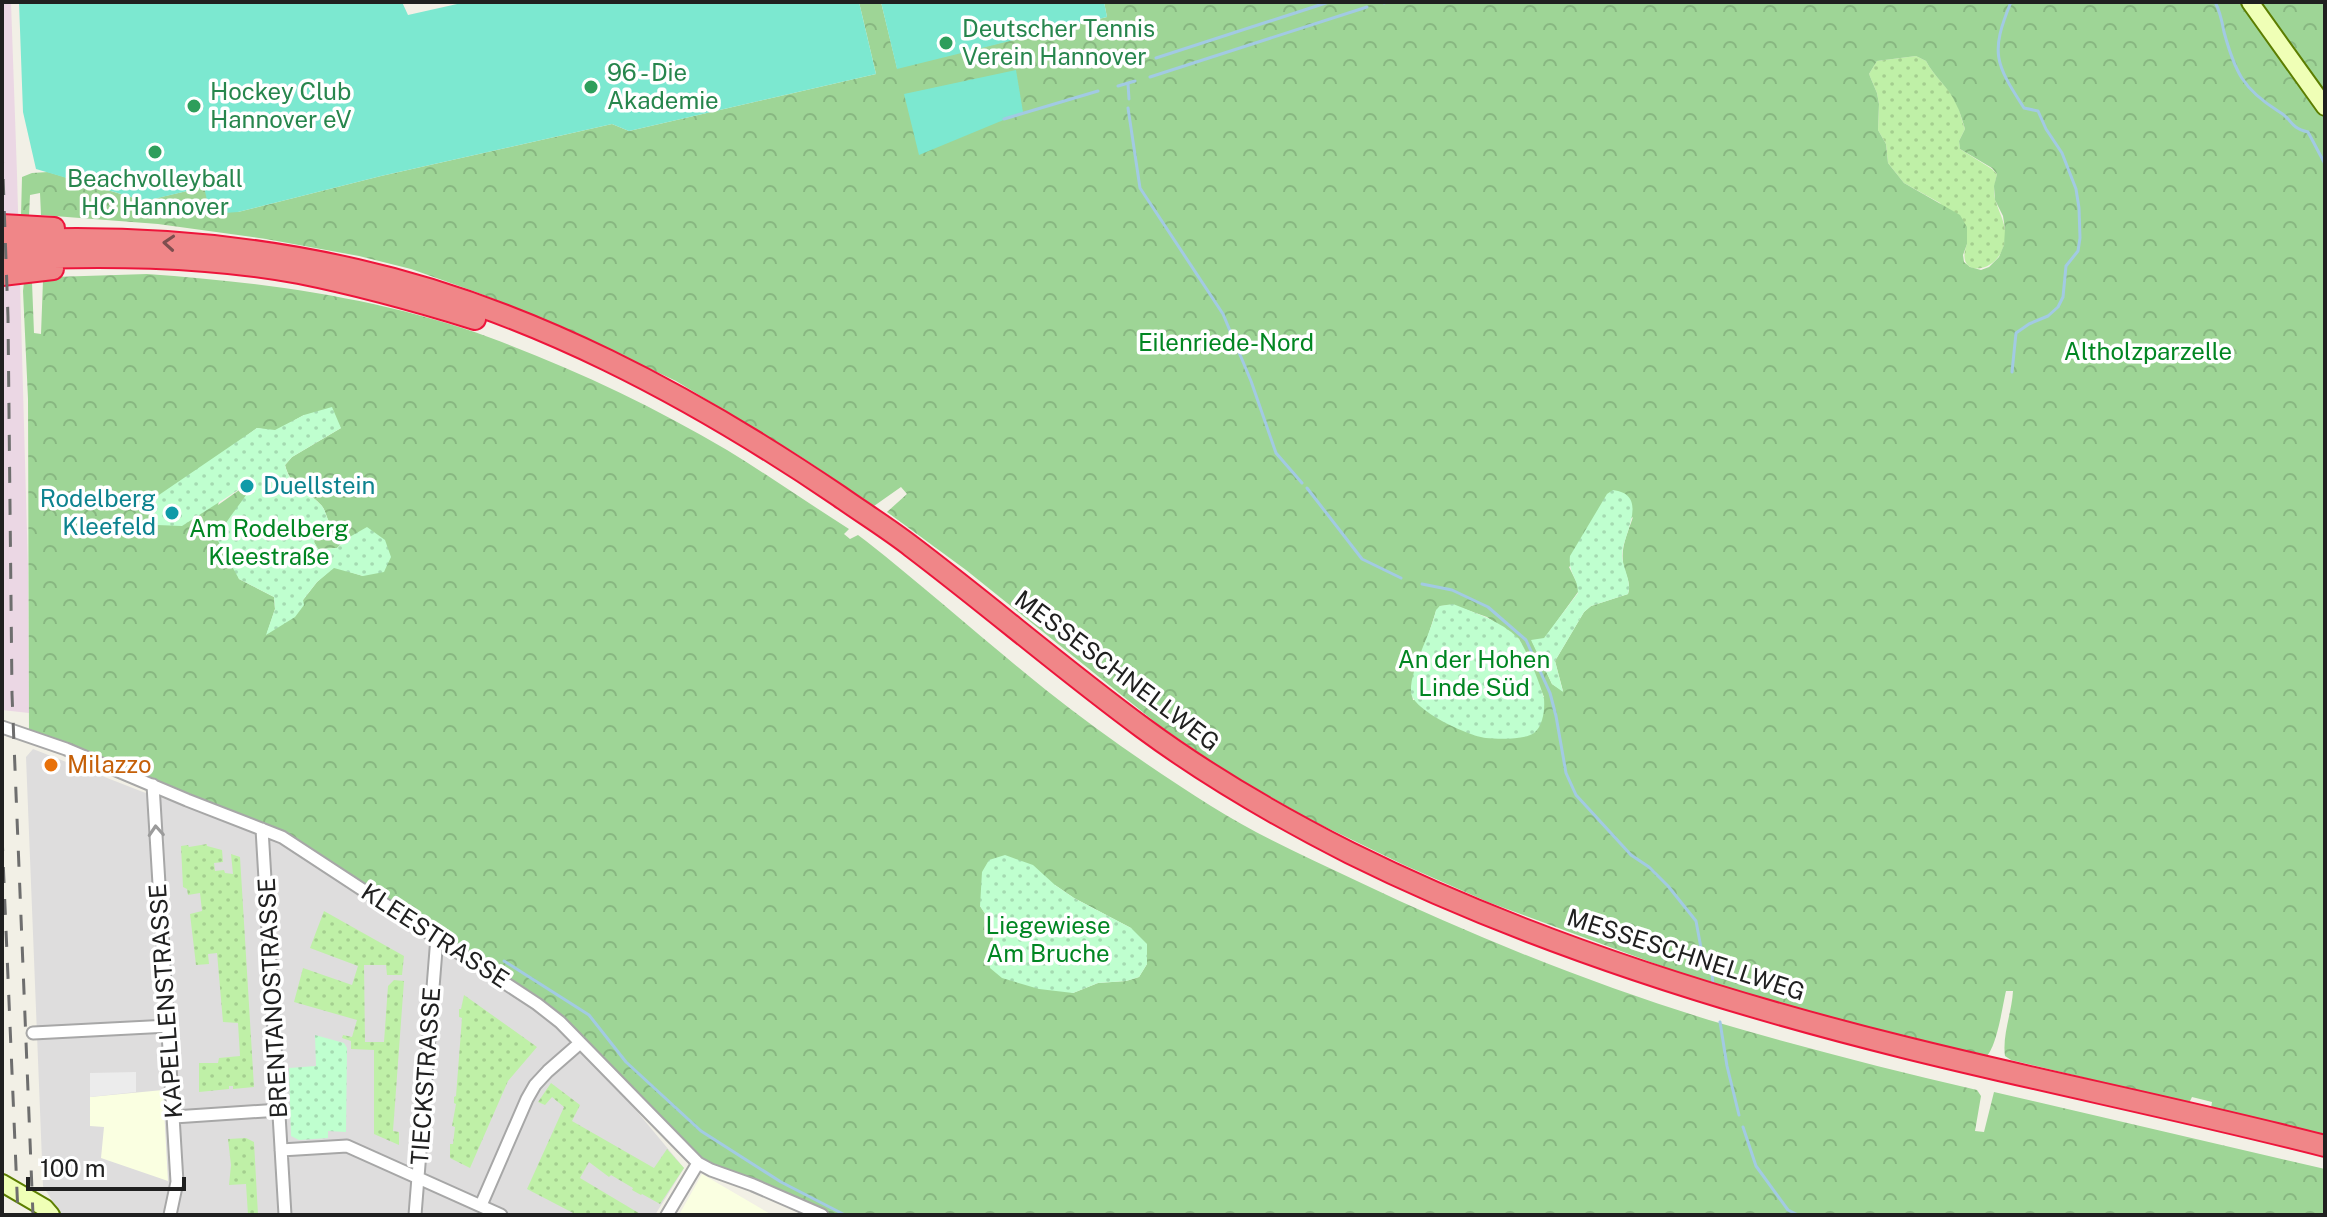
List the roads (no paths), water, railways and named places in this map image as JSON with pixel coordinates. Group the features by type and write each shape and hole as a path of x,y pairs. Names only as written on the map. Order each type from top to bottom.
{"highway":[{"path":"2,225 92,230 132,241"},
{"name":"MESSESCHNELLWEG","path":"2,241 132,241 237,249 299,258 398,280 508,318 634,373 774,452 909,544 1148,732 1279,815 1421,886 1586,951 1826,1028 2325,1146"},
{"name":"MESSESCHNELLWEG","path":"2,259 121,256 188,260 296,273 395,295 504,328 629,385 767,461 903,554 1142,742 1298,837 1432,903 1648,985 1810,1035 1904,1060 2325,1158"},
{"path":"2,275 188,260"}],"street":[{"path":"2250,2 2325,107"},
{"name":"KLEESTRASSE","path":"2,727 53,743 282,837 437,937 560,1022 698,1163 822,1215"},
{"name":"KAPELLENSTRASSE","path":"153,785 177,1182 170,1215"},
{"name":"BRENTANOSTRASSE","path":"262,829 285,1215"},
{"name":"TIECKSTRASSE","path":"415,1215 437,937"},
{"path":"33,1033 169,1026"},
{"path":"481,1205 535,1085 580,1043"},
{"path":"174,1117 280,1110"},
{"path":"281,1150 347,1146 501,1215"},
{"path":"667,1215 698,1163"},
{"path":"2,1184 48,1212"}],"waterway":[{"path":"1156,58 1329,2"},
{"path":"2011,2 1998,46 2002,68 2024,108 2038,111 2062,153 2076,189 2080,238 2078,251 2066,266 2063,297 2058,307 2016,333 2012,372"},
{"path":"2215,2 2232,58 2248,87 2297,128 2308,132 2325,164"},
{"path":"1150,77 1367,7"},
{"path":"1118,86 1135,81"},
{"path":"1128,84 1129,99"},
{"path":"1004,119 1098,91"},
{"path":"1128,108 1140,188 1223,314 1276,453 1302,483"},
{"path":"1307,488 1362,559 1401,578"},
{"path":"1422,584 1452,590 1488,607 1526,640 1550,693 1566,773 1576,795 1631,855 1668,886 1696,921 1713,986"},
{"path":"504,961 589,1015 626,1062 701,1131 781,1182 845,1215"},
{"path":"1720,1022 1739,1115"},
{"path":"1743,1127 1756,1166 1788,1210 1798,1215"}],"railway":[{"path":"2,147 8,317 12,694 33,1215"},
{"path":"2,835 18,1215"}],"place":[{"name":"Deutscher Tennis Verein Hannover","path":"946,43"},
{"name":"96 - Die Akademie","path":"591,87"},
{"name":"Hockey Club Hannover eV","path":"194,106"},
{"name":"Beachvolleyball HC Hannover","path":"155,152"},
{"name":"Duellstein","path":"247,486"},
{"name":"Rodelberg Kleefeld","path":"172,513"},
{"name":"Milazzo","path":"51,765"}],"park label":[{"name":"Eilenriede-Nord","path":"1226,343"},
{"name":"Altholzparzelle","path":"2148,352"},
{"name":"Am Rodelberg Kleestraße","path":"269,543"},
{"name":"An der Hohen Linde Süd","path":"1474,674"},
{"name":"Liegewiese Am Bruche","path":"1048,940"}]}
